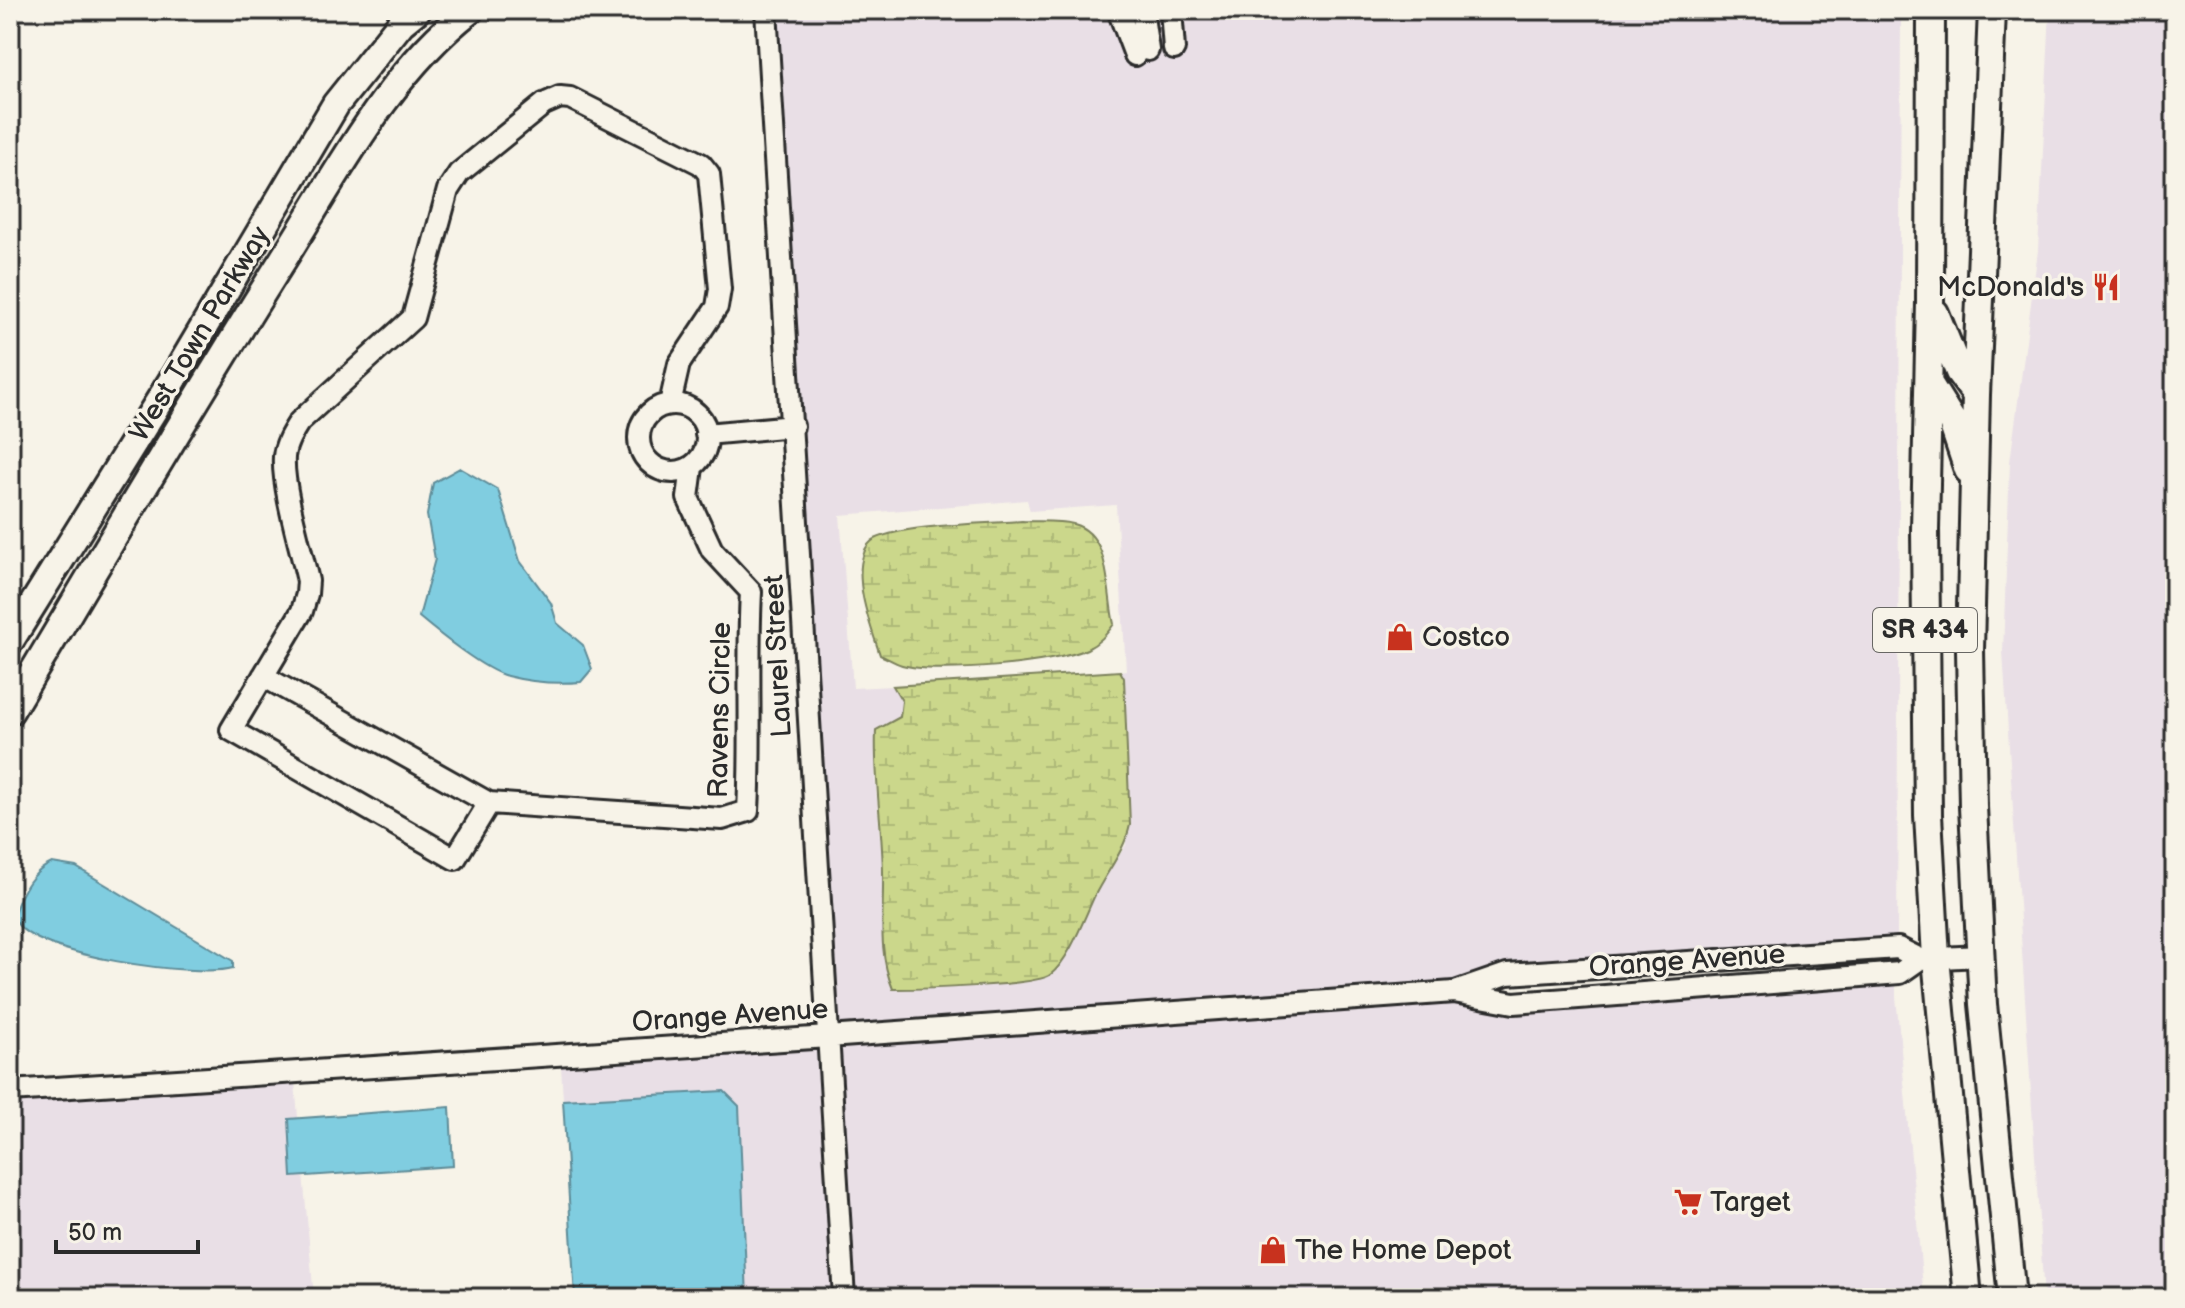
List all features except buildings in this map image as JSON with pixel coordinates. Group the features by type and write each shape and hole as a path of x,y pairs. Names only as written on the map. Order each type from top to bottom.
{"main road":[{"name":"West Town Parkway","path":"10,641 176,374 336,104 401,23 417,10"},
{"name":"West Town Parkway","path":"10,711 247,316 383,100 454,22 470,10"},
{"name":"SR 434","path":"1931,10 1925,672 1928,958 1968,1298"},
{"name":"SR 434","path":"1992,10 1973,485 1971,665 1984,1018 2012,1298"},
{"path":"1930,302 1959,372 1976,395"},
{"path":"1929,384 1951,419 1973,485"}],"street":[{"name":"Laurel Street","path":"766,10 844,1298"},
{"path":"1118,10 1142,52 1142,10"},
{"path":"1171,10 1174,49"},
{"path":"489,803 455,859 231,730 302,611 307,594 308,581 287,484 284,457 289,438 299,422 413,318 448,190 459,173 544,104 560,97 570,98 701,164 709,174 720,289 717,307 679,364 670,404"},
{"path":"692,467 675,473 658,469 644,457 638,441 642,423 653,410 670,404 688,407 701,419 706,434 793,426"},
{"name":"Ravens Circle","path":"263,676 489,803 722,819 748,811 751,760 747,662 751,592 712,550 688,498 692,467 704,453 706,434"},
{"name":"Orange Avenue","path":"1454,992 1507,974 1898,948 1928,958 1980,956"},
{"name":"Orange Avenue","path":"10,1091 1454,992 1514,1003 1900,973 1928,958"}],"shaded area":[{"path":"776,10 1901,10 1897,949 837,1026","holes":["1027,500 1030,511 1116,505 1126,670 1120,671 1124,679 1126,845 1101,883 1060,963 1049,976 1006,984 914,989 883,917 883,873 875,776 876,730 900,717 902,701 893,686 853,688 840,515"]},
{"path":"2050,10 2175,10 2175,1298 2044,1298 2003,652 2010,462 2038,250"},
{"path":"1896,971 1924,1298 854,1298 839,1048"},
{"path":"819,1049 834,1298 747,1298 739,1106 724,1091 563,1100 561,1066"},
{"path":"295,1083 314,1298 10,1298 10,1102"}],"green space":[{"path":"1022,521 1073,524 1095,539 1105,566 1114,624 1102,638 1087,649 1071,654 995,666 918,668 880,655 862,590 861,564 871,541 906,530"},
{"path":"1120,671 1124,678 1130,825 1119,853 1064,960 1050,975 1040,979 975,986 893,989 885,961 882,931 883,872 876,730 900,717 902,701 893,686"}],"water":[{"path":"460,468 498,490 520,561 551,603 557,623 583,645 592,669 581,682 534,681 497,672 419,617 435,559 427,515 433,483"},
{"path":"52,863 76,867 233,961 233,968 187,970 117,961 51,945 28,933 16,921 15,910 33,877"},
{"path":"724,1091 739,1106 747,1298 575,1298 563,1100"},
{"path":"450,1107 453,1166 292,1177 289,1119"}],"place":[{"name":"McDonald's","path":"2106,287"},
{"name":"Costco","path":"1400,637"},
{"name":"Target","path":"1688,1202"},
{"name":"The Home Depot","path":"1273,1250"}]}
